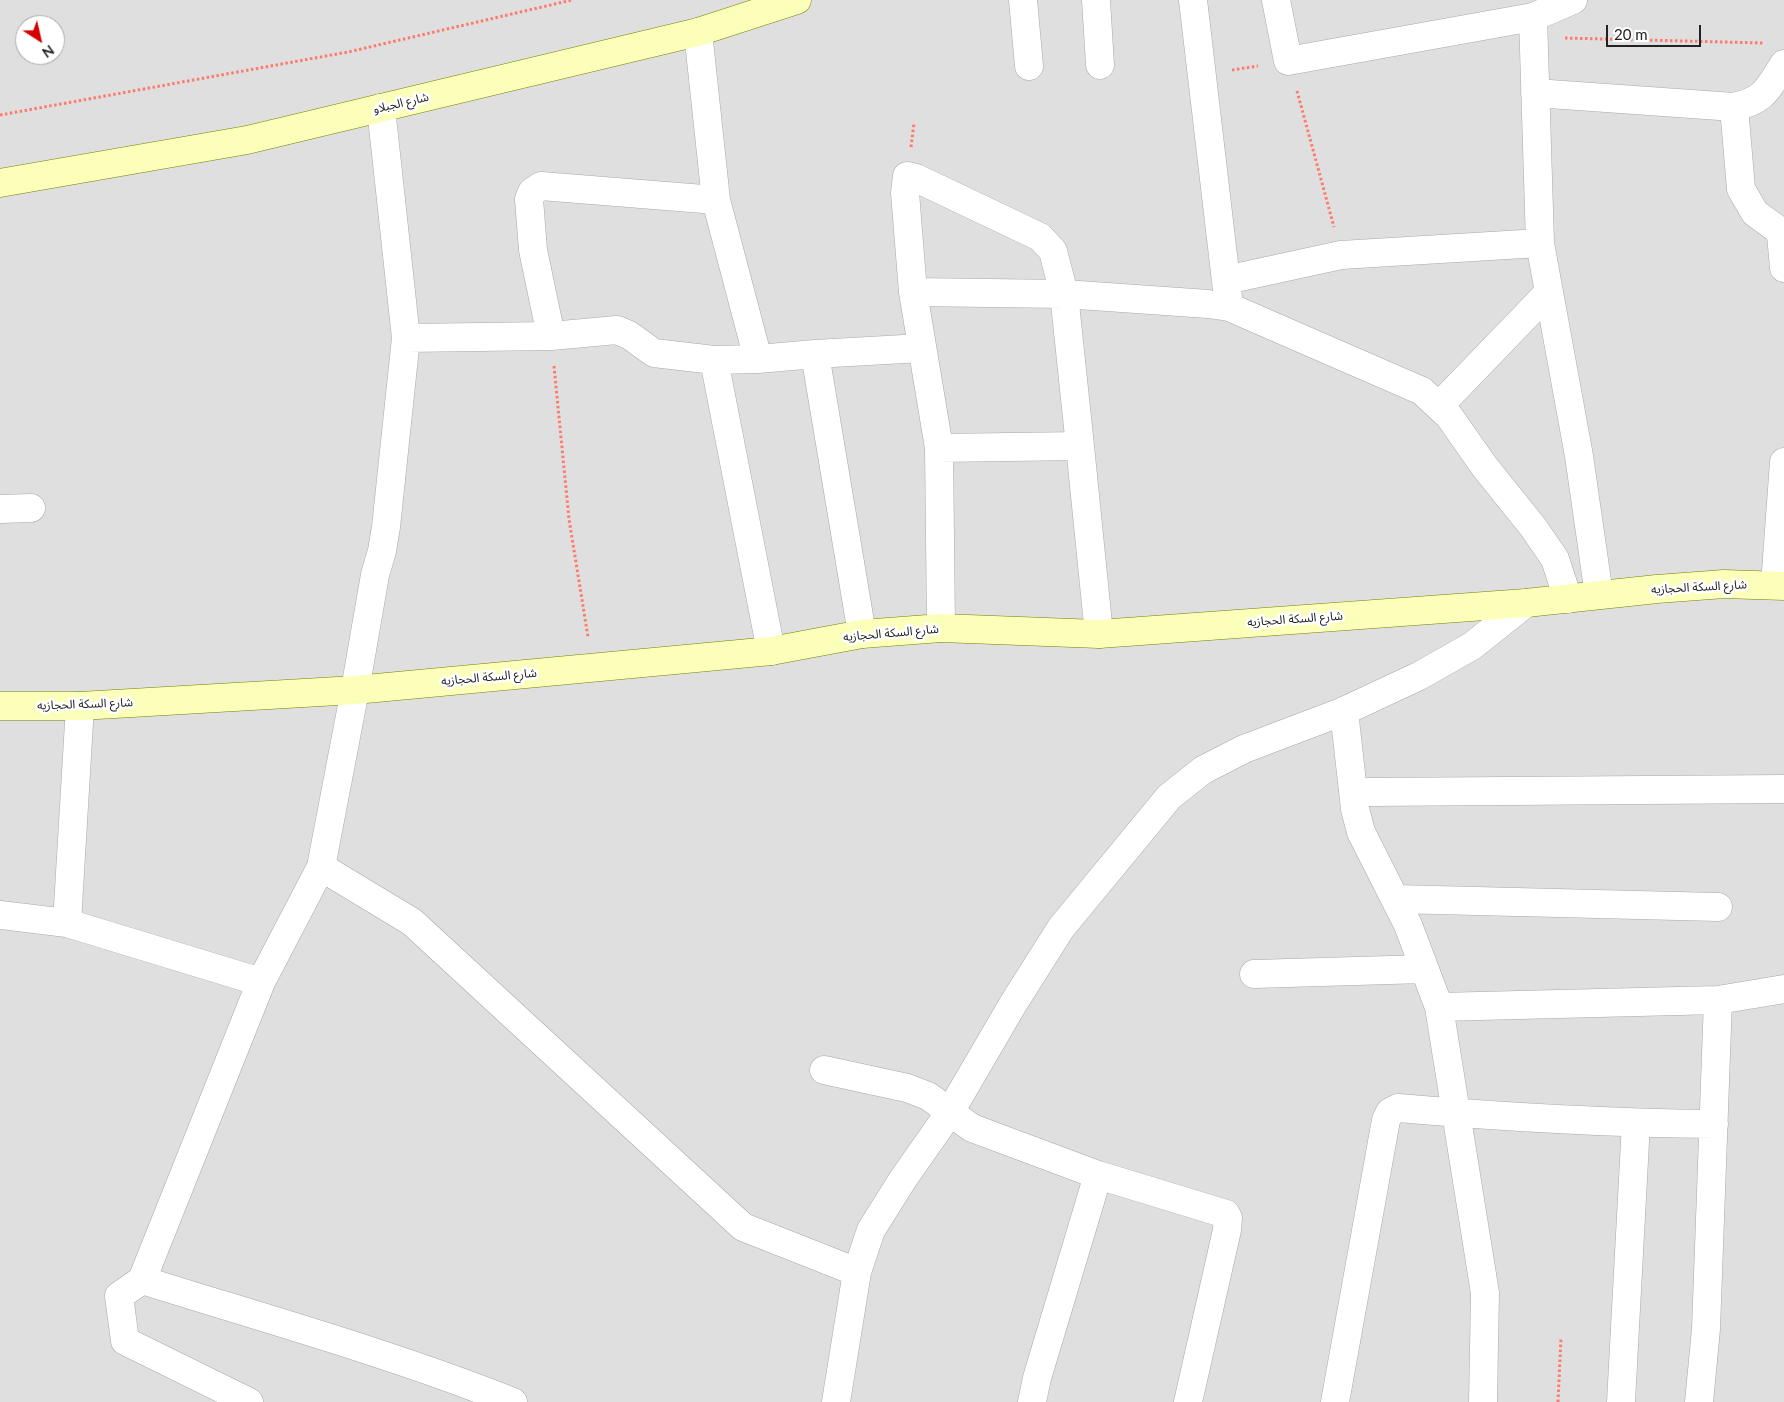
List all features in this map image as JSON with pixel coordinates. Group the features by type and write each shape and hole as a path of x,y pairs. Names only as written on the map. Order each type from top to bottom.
{"street":[{"name":"شارع الجبلاو","path":"0,184 248,140 698,32 797,0"},
{"path":"1023,0 1028,66"},
{"path":"1096,0 1100,65"},
{"path":"1193,0 1229,307"},
{"path":"1276,0 1288,61 1533,27 1573,0"},
{"path":"1533,27 1540,243 1579,456 1599,595"},
{"path":"698,32 716,200 758,359"},
{"path":"1535,93 1734,107 1750,103 1766,93 1784,64"},
{"path":"1734,107 1741,189 1755,213 1777,229 1781,236 1784,268"},
{"path":"249,1402 125,1341 119,1296 142,1280 260,982 321,867 375,575 386,527 406,338 381,108"},
{"path":"941,628 939,448 913,292 905,193 907,176 916,178 1040,237 1053,252 1064,294 1099,634"},
{"path":"551,336 533,250 529,199 532,192 541,186 716,200"},
{"path":"1226,280 1341,255 1540,243"},
{"path":"913,292 1064,294 1199,303 1229,307 1422,391 1449,416 1484,466 1533,527 1555,559 1568,599"},
{"path":"1439,406 1549,292"},
{"path":"406,338 551,336 617,330 629,334 654,353 714,360 758,359 922,348"},
{"path":"815,354 862,634"},
{"path":"714,360 771,651"},
{"path":"939,448 1080,446"},
{"path":"1780,585 1784,462"},
{"path":"0,508 31,508"},
{"name":"شارع السكة الحجازيه","path":"0,706 80,706 355,690 771,651 862,634 941,628 1099,634 1568,599 1724,584 1780,585"},
{"path":"836,1402 856,1272 871,1230 903,1179 950,1112 1013,1004 1061,928 1169,797 1203,770 1244,749 1344,711 1420,676 1472,646 1526,602"},
{"path":"68,923 80,706"},
{"path":"1344,711 1355,809 1361,832 1408,925 1439,1007 1485,1293 1483,1402"},
{"path":"1354,794 1388,792 1784,789"},
{"path":"321,867 412,922 743,1227 856,1272"},
{"path":"1395,899 1718,906"},
{"path":"0,916 68,923 260,982"},
{"path":"1254,974 1424,969"},
{"path":"1439,1007 1718,1000 1784,989"},
{"path":"1699,1402 1706,1329 1718,1000"},
{"path":"824,1070 907,1088 928,1096 972,1128 1098,1175 1226,1214 1228,1218 1188,1402"},
{"path":"1336,1402 1386,1120 1390,1112 1398,1108 1636,1123 1714,1124"},
{"path":"1621,1402 1636,1123"},
{"path":"1032,1402 1037,1378 1098,1175"},
{"path":"142,1280 469,1384 513,1402"}],"path":[{"path":"0,115 348,52 572,0"},
{"path":"1533,27 1765,43"},
{"path":"1202,75 1288,61 1341,255"},
{"path":"551,336 569,520 593,668"},
{"path":"1558,1402 1561,1338"}],"shaded area":[{"path":"0,0 1784,0 1784,1402 0,1402"}]}
